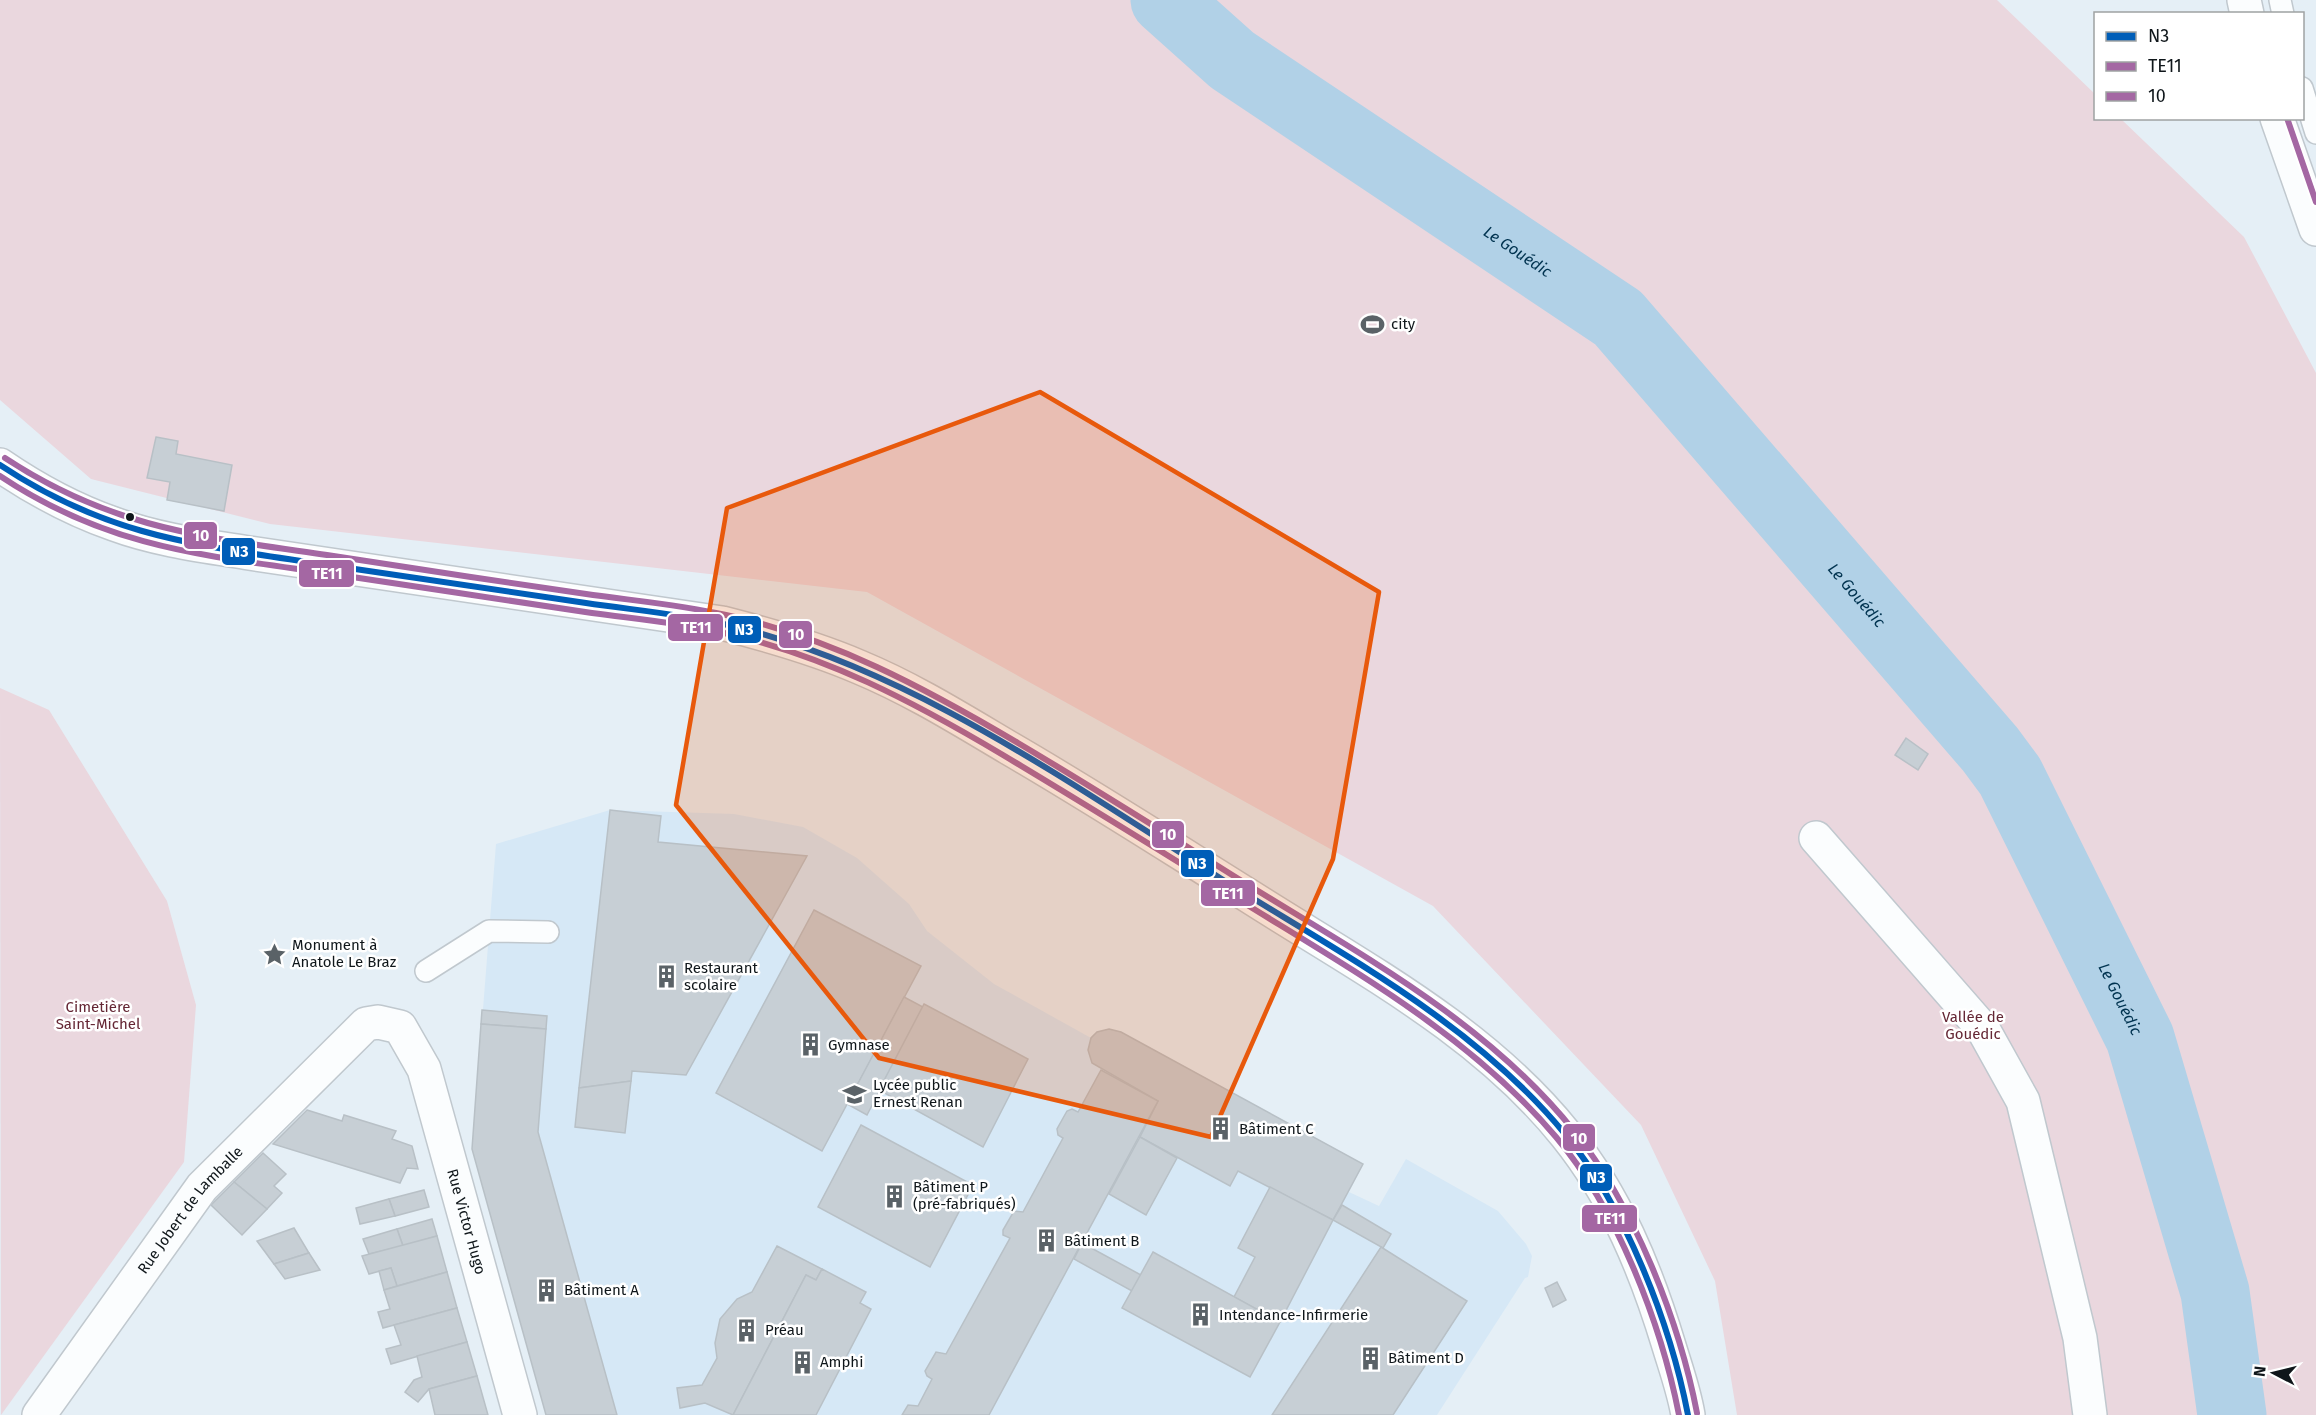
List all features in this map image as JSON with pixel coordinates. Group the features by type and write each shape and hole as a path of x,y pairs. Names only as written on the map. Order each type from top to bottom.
{"main road":[{"path":"2278,120 2316,229"},
{"path":"0,465 34,488 125,527 185,542 249,553 722,623 784,639 861,668 932,702 1078,789 1346,957 1461,1032 1516,1080 1567,1136 1609,1200 1637,1252 1657,1306 1688,1415"},
{"path":"1816,838 1983,1029 2023,1101 2080,1338 2090,1415"},
{"name":"Rue Victor Hugo","path":"366,1024 390,1023 400,1026 424,1069 520,1415"},
{"name":"Rue Jobert de Lamballe","path":"39,1415 202,1188 366,1024"}],"lane":[{"path":"2304,94 2316,133"},
{"path":"426,970 489,931 548,932"}],"highlighted area":[{"path":"1040,392 1379,592 1333,859 1211,1137 879,1058 676,805 727,508"}],"shaded area":[{"name":"Lycée public Ernest Renan","path":"610,810 734,814 803,827 857,858 909,904 927,931 994,984 1091,1038 1102,1030 1121,1032 1363,1164 1349,1192 1379,1206 1406,1159 1498,1211 1526,1244 1532,1256 1528,1277 1525,1278 1437,1415 546,1415 472,1149 496,844"}],"green space":[{"name":"Vallée de Gouédic","path":"0,0 1997,0 2094,93 2094,120 2122,120 2244,237 2316,373 2316,1415 1737,1415 1715,1281 1641,1125 1433,906 867,592 270,524 91,479 0,400"},
{"name":"Cimetière Saint-Michel","path":"0,688 49,710 167,901 196,1005 184,1162 1,1415"}],"building":[{"path":"156,437 178,441 176,454 232,465 224,511 167,500 170,482 147,478"},
{"path":"1906,738 1928,754 1918,770 1895,755"},
{"name":"Restaurant scolaire","path":"610,810 661,816 658,842 807,856 686,1075 632,1071 631,1081 579,1088"},
{"name":"Gymnase","path":"814,910 921,966 822,1151 716,1093"},
{"path":"904,997 923,1007 867,1115 847,1104"},
{"path":"924,1004 1028,1059 983,1147 879,1090"},
{"path":"482,1010 547,1016 546,1029 481,1024"},
{"name":"Bâtiment A","path":"481,1024 546,1029 538,1132 617,1415 546,1415 472,1149"},
{"name":"Bâtiment C","path":"1109,1029 1121,1032 1363,1164 1333,1220 1238,1171 1230,1186 1140,1137 1158,1101 1092,1063 1088,1050 1091,1038 1097,1032"},
{"name":"Bâtiment B","path":"1101,1070 1158,1101 989,1415 902,1415 908,1405 918,1406 932,1379 925,1371 936,1352 946,1354 1010,1238 1003,1235 1003,1230 1014,1211 1023,1212 1063,1138 1058,1135 1057,1129 1067,1111 1072,1109 1078,1112"},
{"path":"631,1081 625,1133 575,1127 579,1088"},
{"path":"307,1110 342,1121 344,1115 396,1131 392,1139 412,1146 418,1169 407,1168 400,1183 273,1144"},
{"name":"Bâtiment P (pré-fabriqués)","path":"861,1125 973,1185 930,1267 818,1207"},
{"path":"1140,1137 1177,1158 1146,1215 1109,1194"},
{"path":"263,1153 286,1174 274,1186 282,1193 267,1209 234,1182"},
{"path":"234,1182 267,1209 242,1235 211,1205"},
{"path":"1270,1187 1333,1220 1280,1322 1234,1297 1255,1257 1238,1248"},
{"path":"424,1190 429,1207 395,1216 389,1199"},
{"path":"389,1199 395,1216 360,1224 356,1208"},
{"path":"1342,1205 1391,1234 1383,1248 1333,1220"},
{"path":"432,1219 437,1236 403,1246 397,1229"},
{"path":"294,1228 309,1253 274,1264 257,1241"},
{"path":"397,1229 403,1246 369,1254 363,1239"},
{"path":"437,1236 447,1272 397,1286 391,1268 369,1274 362,1256"},
{"path":"1082,1243 1141,1275 1132,1291 1074,1259"},
{"name":"Préau","path":"777,1246 822,1269 816,1280 806,1275 733,1415 705,1403 680,1408 677,1388 702,1385 717,1358 715,1343 720,1319 737,1299 752,1292"},
{"name":"Bâtiment D","path":"1381,1247 1467,1301 1393,1415 1272,1415"},
{"name":"Intendance-Infirmerie","path":"1153,1252 1280,1322 1250,1377 1122,1308"},
{"path":"309,1253 320,1270 285,1279 274,1264"},
{"path":"391,1268 397,1286 384,1290 379,1271"},
{"name":"Amphi","path":"822,1269 866,1292 860,1303 871,1309 816,1415 733,1415 806,1275 816,1280"},
{"path":"447,1272 457,1308 383,1328 378,1312 390,1309 384,1290"},
{"path":"1557,1282 1566,1300 1553,1307 1545,1288"},
{"path":"457,1308 467,1342 391,1364 386,1349 401,1345 394,1325"},
{"path":"467,1342 477,1376 429,1389 418,1402 405,1392 414,1380 422,1377 417,1356"},
{"path":"477,1376 488,1415 435,1415 429,1389"}],"waterway":[{"name":"Le Gouédic","path":"1165,0 1232,60 1618,318 1990,749 2010,776 2140,1038 2215,1292 2232,1415"}],"transit line":[{"name":"10","path":"2288,120 2316,202"},
{"name":"10","path":"5,458 45,482 84,501 122,515 200,535 693,608 765,625 840,651 913,684 948,703 1045,759 1368,958 1457,1020 1499,1054 1538,1091 1574,1131 1616,1194 1635,1229 1666,1303 1679,1340 1697,1413"},
{"name":"N3","path":"0,465 78,508 116,523 193,543 321,564 675,615 728,625 794,644 859,669 922,698 983,731 1044,766 1358,963 1447,1024 1489,1057 1529,1094 1565,1134 1587,1163 1626,1230 1670,1342 1688,1415"},
{"name":"TE11","path":"0,476 39,500 77,518 115,533 193,553 675,624 761,642 833,667 936,717 1003,755 1394,997 1438,1028 1519,1098 1556,1137 1578,1166 1617,1232 1634,1268 1661,1343 1679,1415"}],"place":[{"name":"city","path":"1373,324"},
{"name":"Monument à Anatole Le Braz","path":"274,954"},
{"name":"Restaurant scolaire","path":"666,977"},
{"name":"Gymnase","path":"810,1045"},
{"name":"Lycée public Ernest Renan","path":"855,1094"},
{"name":"Bâtiment C","path":"1221,1129"},
{"name":"Bâtiment P (pré-fabriqués)","path":"895,1196"},
{"name":"Bâtiment B","path":"1046,1241"},
{"name":"Bâtiment A","path":"546,1290"},
{"name":"Intendance-Infirmerie","path":"1201,1315"},
{"name":"Préau","path":"747,1330"},
{"name":"Bâtiment D","path":"1370,1358"},
{"name":"Amphi","path":"802,1362"}]}
